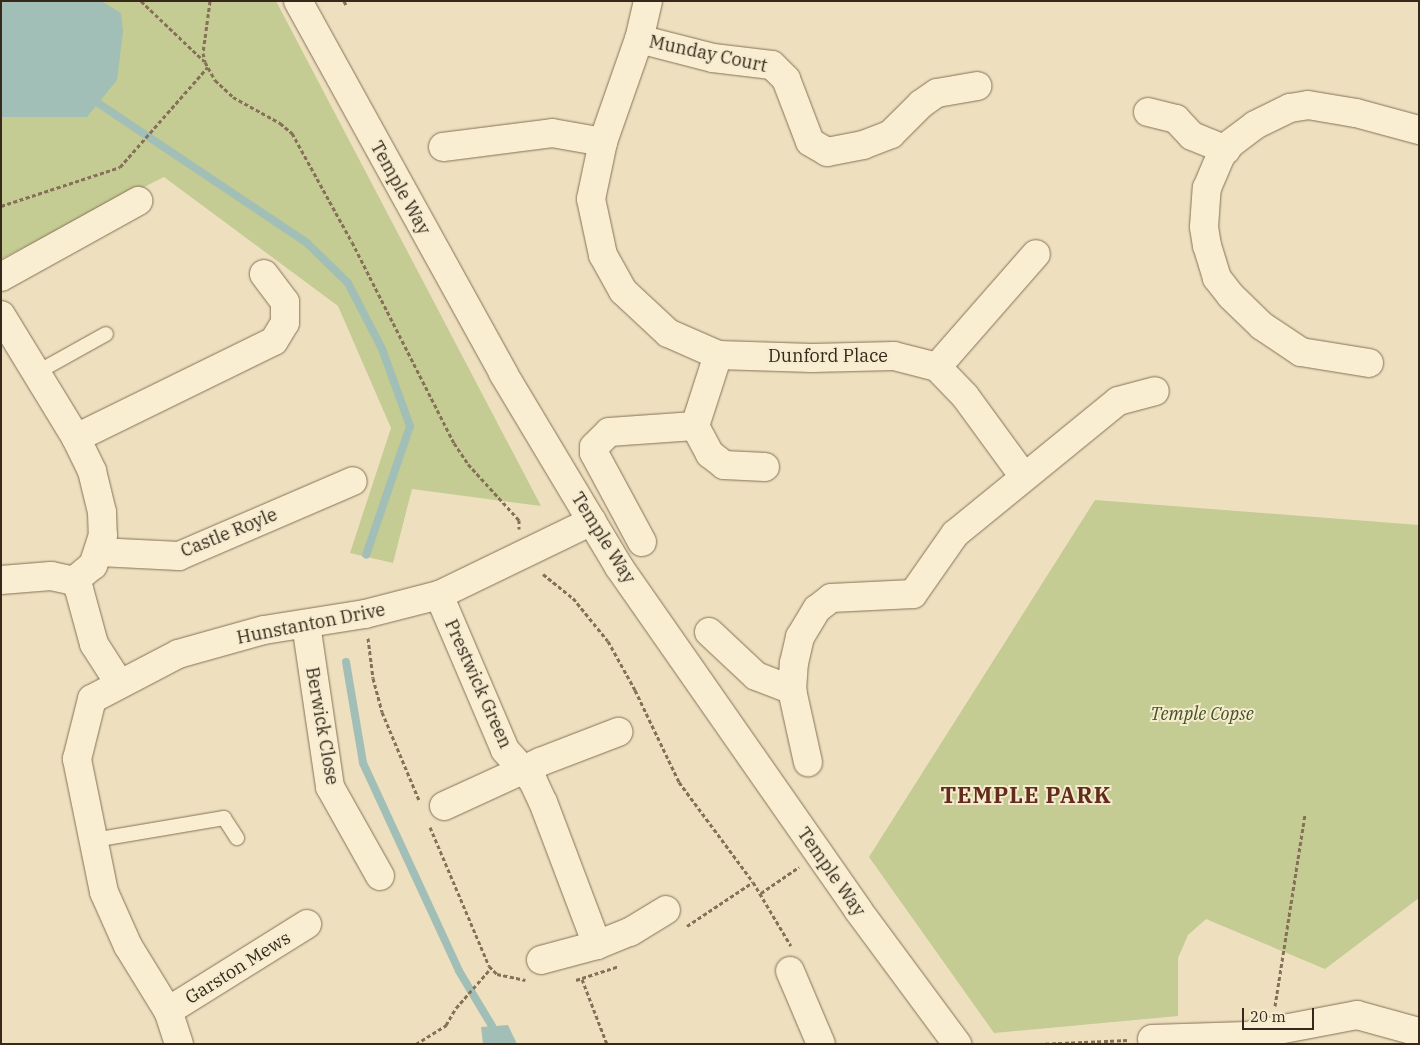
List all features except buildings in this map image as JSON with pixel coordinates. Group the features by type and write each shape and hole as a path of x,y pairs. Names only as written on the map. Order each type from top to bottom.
{"street":[{"name":"Temple Way","path":"298,1 503,373 619,567 781,801 957,1044"},
{"name":"Dunford Place","path":"648,1 639,38 603,142 591,199 603,255 614,280 668,333 718,355 812,358 894,356 937,367"},
{"name":"Munday Court","path":"639,38 713,58 772,65 788,85 810,142 827,152 863,145 891,134 921,104 937,93 977,86"},
{"path":"1369,363 1301,352 1248,314 1218,278 1204,227 1205,205 1213,171 1226,150 1255,125 1299,105 1356,113 1419,130"},
{"path":"1148,112 1176,119 1192,136 1226,150"},
{"path":"443,147 552,133 603,142"},
{"path":"1,277 138,201"},
{"path":"1024,477 965,396 937,367 1036,254"},
{"path":"76,438 274,341 284,323 285,302 264,274"},
{"path":"1,316 76,438 92,471 102,512 103,534 99,552 93,565 74,581"},
{"path":"718,355 695,426 705,446 724,465 765,467"},
{"path":"808,762 792,690 794,663 800,637 817,609 831,598 913,594 950,538 1118,401 1155,391"},
{"path":"642,542 595,456 594,447 609,432 695,426"},
{"name":"Castle Royle","path":"99,552 179,556 353,481"},
{"name":"Hunstanton Drive","path":"179,1044 168,1011 128,946 104,892 77,760 92,700 119,683 178,654 264,630 365,614 439,595 592,521"},
{"path":"1,580 51,576 74,581 79,589 94,644 119,683"},
{"name":"Prestwick Green","path":"439,595 501,742 521,771 533,781 543,802 597,945"},
{"name":"Berwick Close","path":"306,624 330,787 380,876"},
{"path":"709,632 756,676 792,690"},
{"path":"444,806 521,771 618,732"},
{"path":"541,960 597,945 630,932 666,910"},
{"name":"Garston Mews","path":"168,1011 307,924"},
{"path":"794,963 794,1008 821,1044"},
{"path":"1152,1039 1247,1036 1358,1015 1419,1032"}],"lane":[{"path":"36,372 106,334"},
{"path":"94,840 224,818 236,838"}],"path":[{"path":"141,1 204,62 223,89 242,105 280,123 292,133 352,242 454,443 468,464 519,520 520,535"},
{"path":"204,62 203,53 210,1"},
{"path":"344,1 346,6"},
{"path":"1,206 120,166 208,67"},
{"path":"541,570 588,614 608,641 635,690 679,782 761,893 794,963"},
{"path":"1271,1031 1305,815"},
{"path":"761,893 803,864"},
{"path":"416,1044 446,1025 456,1008 491,968"},
{"path":"582,979 606,1044"},
{"path":"1038,1044 1152,1039"}],"green space":[{"path":"1,1 276,1 541,506 412,489 393,563 350,553 391,428 338,306 164,177 1,259"},
{"name":"Temple Copse","path":"1095,500 1419,525 1419,898 1325,969 1206,919 1188,935 1178,958 1178,1016 994,1033 869,857"}],"water":[{"path":"1,1 101,1 121,13 123,32 117,80 87,117 1,117"},
{"path":"508,1025 517,1044 483,1044 481,1027"}],"waterway":[{"path":"98,103 307,243 348,283 382,349 410,426 366,555"},
{"path":"346,662 363,763 459,971 492,1026"}],"district":[{"name":"TEMPLE PARK","path":"1026,795"}]}
